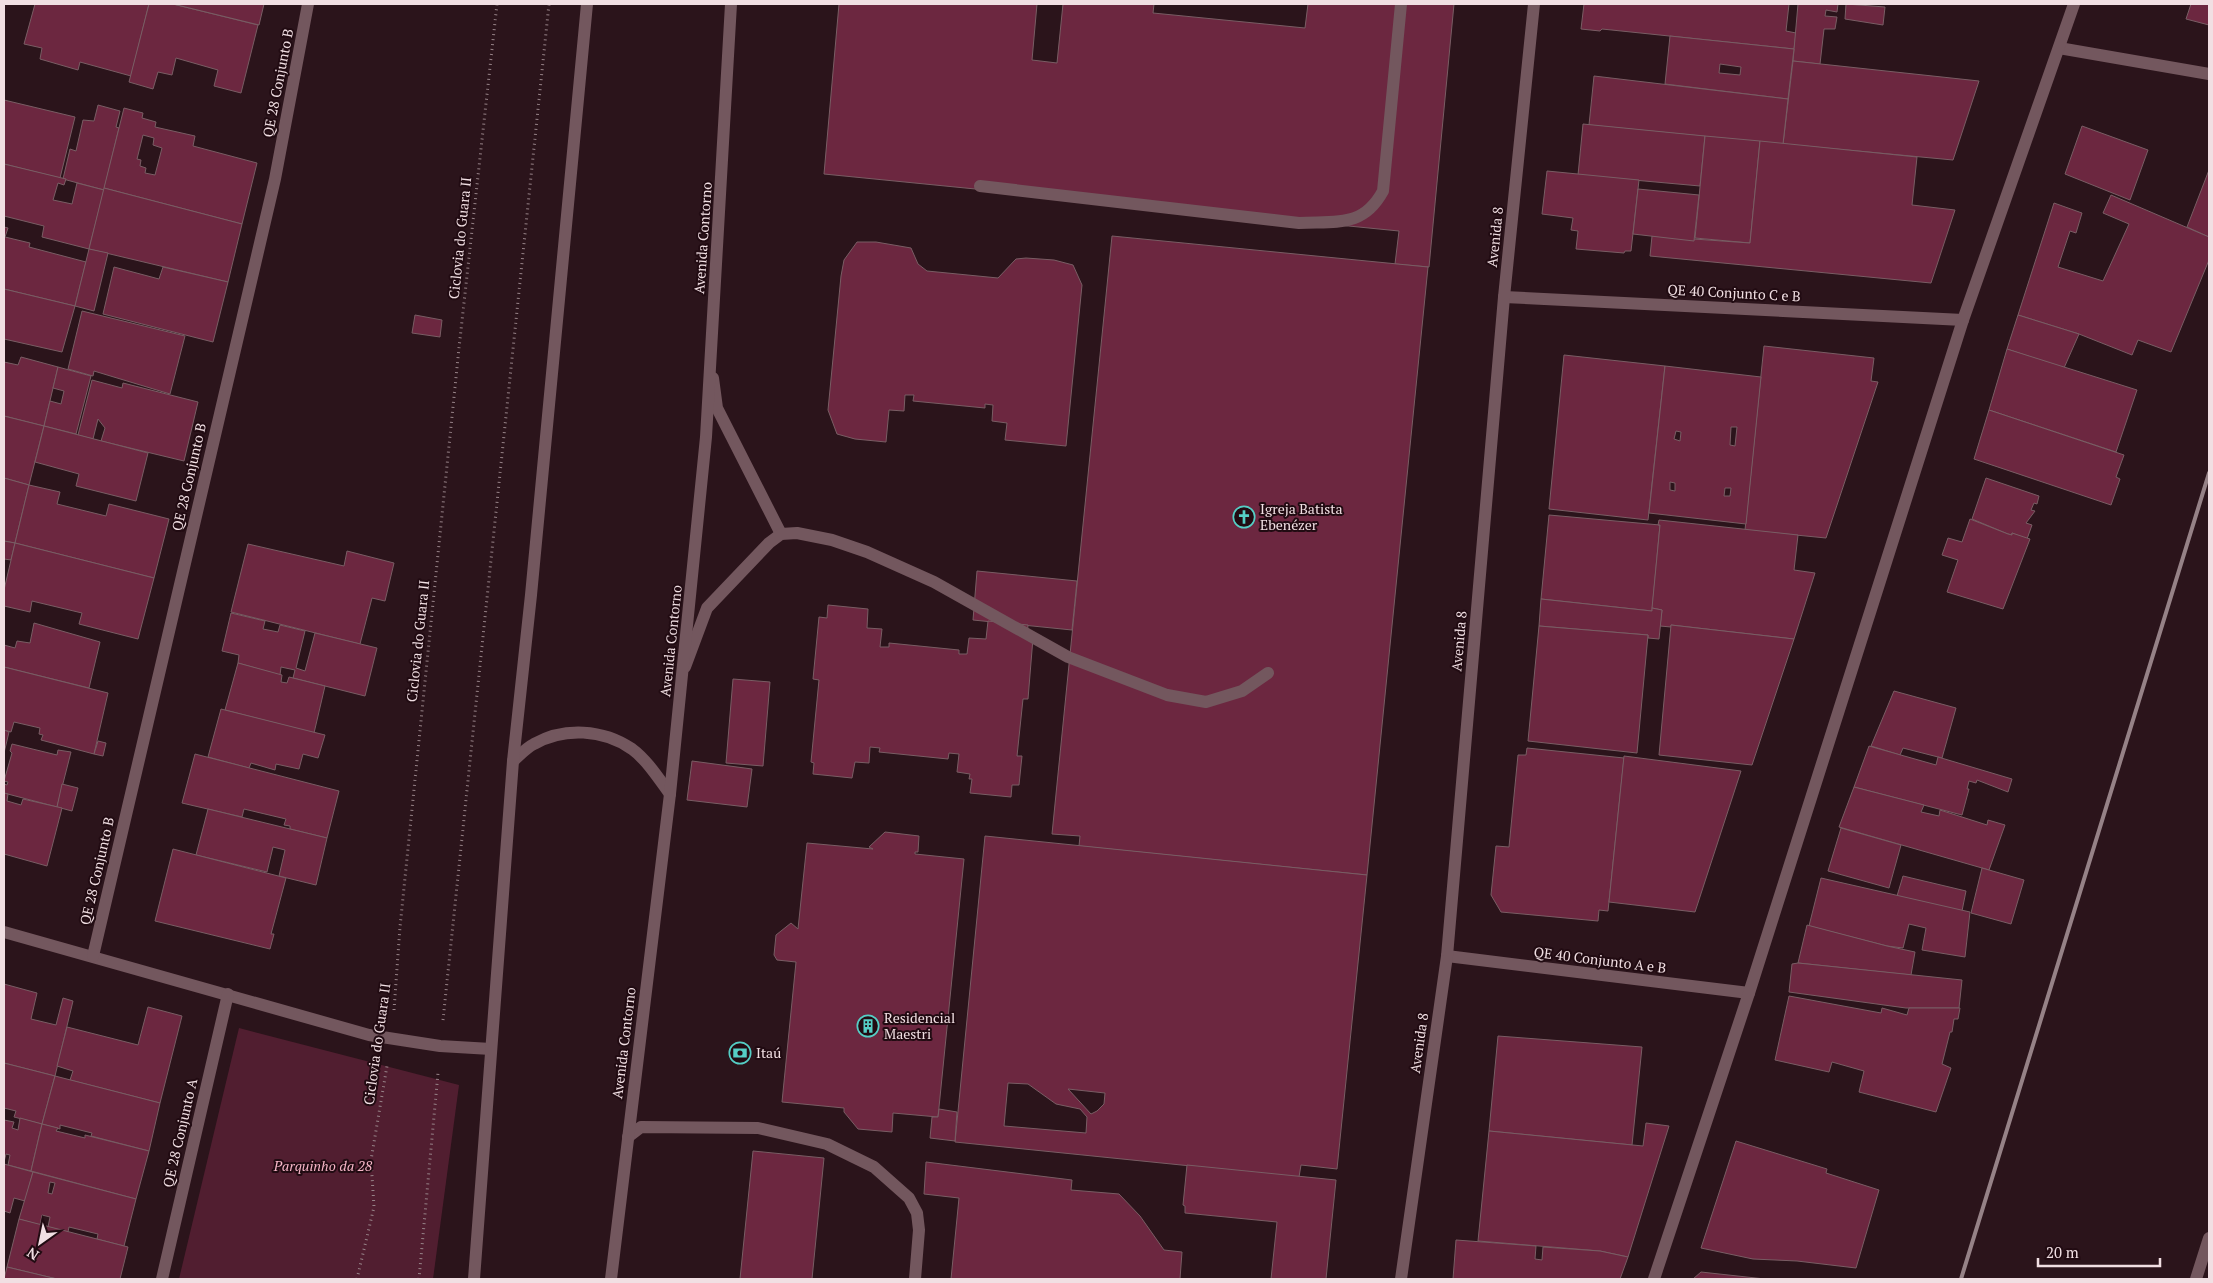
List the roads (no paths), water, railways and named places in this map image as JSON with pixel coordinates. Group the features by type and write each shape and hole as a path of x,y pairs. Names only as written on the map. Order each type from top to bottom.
{"street":[{"name":"QE 28 Conjunto B","path":"93,956 275,179 308,4"},
{"path":"474,1279 512,761 532,585 587,4"},
{"name":"Avenida Contorno","path":"611,1279 670,794 706,437 731,4"},
{"path":"980,186 1299,223 1351,221 1374,207 1383,191 1401,4"},
{"name":"Avenida 8","path":"1401,1279 1447,956 1504,297 1534,4"},
{"path":"1654,1279 1749,994 1962,320 2074,4"},
{"path":"2059,48 2209,74"},
{"name":"QE 40 Conjunto C e B","path":"1504,297 1962,320"},
{"path":"710,360 717,408 781,534"},
{"path":"683,672 707,608 769,543 781,534 797,533 832,540 867,552 934,582 1068,657 1167,696 1206,702 1242,690 1268,673"},
{"path":"512,761 533,744 558,734 584,732 610,737 633,750 670,794"},
{"path":"4,932 369,1035 440,1046 492,1049"},
{"name":"QE 40 Conjunto A e B","path":"1447,956 1749,994"},
{"name":"QE 28 Conjunto A","path":"162,1279 228,994"},
{"path":"628,1137 641,1127 758,1128 826,1144 874,1167 909,1198 917,1213 919,1230 915,1279"},
{"path":"2198,1279 2209,1238"}],"railway":[{"path":"1961,1279 2209,473"}],"place":[{"name":"Igreja Batista Ebenézer","path":"1244,517"},
{"name":"Residencial Maestri","path":"868,1026"},
{"name":"Itaú","path":"740,1053"}],"park label":[{"name":"Parquinho da 28","path":"323,1166"}]}
